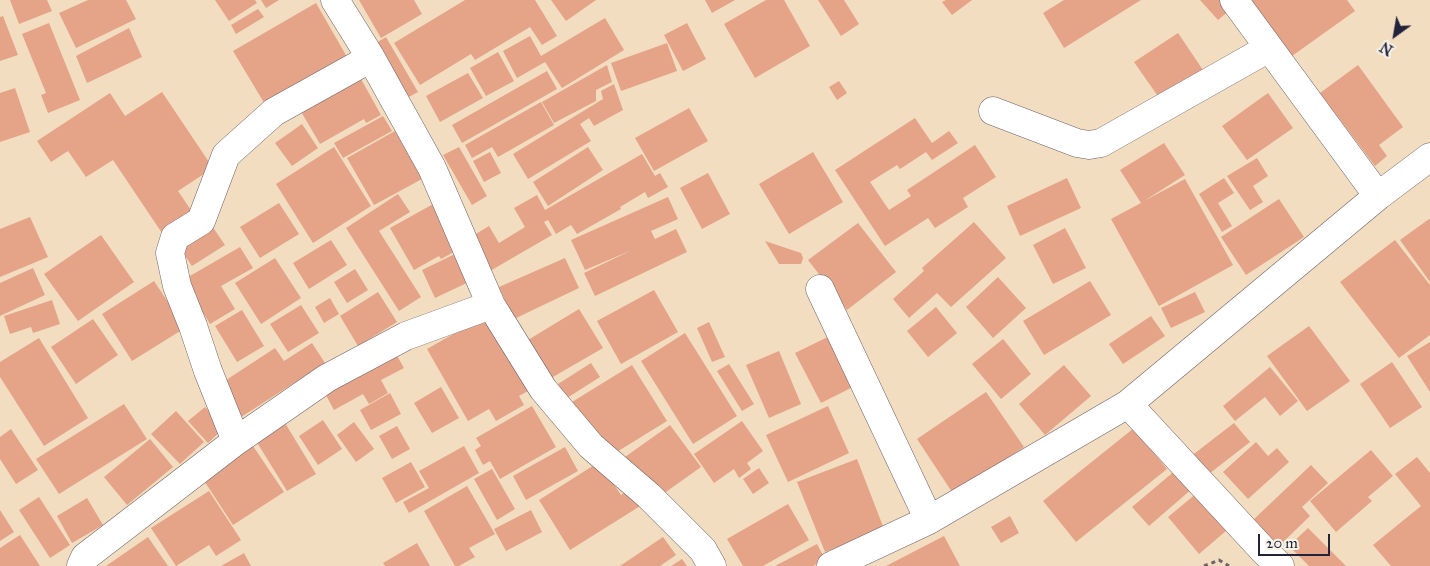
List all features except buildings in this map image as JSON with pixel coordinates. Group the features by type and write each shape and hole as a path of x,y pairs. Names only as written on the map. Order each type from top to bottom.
{"street":[{"path":"335,0 371,58 432,168 491,305 543,389 591,446 649,496 702,550 712,566"},
{"path":"1234,0 1378,196"},
{"path":"993,111 1077,143 1089,145 1101,143 1269,48"},
{"path":"236,441 177,286 170,253 176,237 201,221 226,155 274,112 371,58"},
{"path":"831,566 929,520 1128,404 1378,196 1430,157"},
{"path":"820,289 929,520"},
{"path":"81,566 85,557 236,441 327,378 406,336 491,305"},
{"path":"1128,404 1266,561"}],"path":[{"path":"1204,566 1219,560 1229,566"}]}
